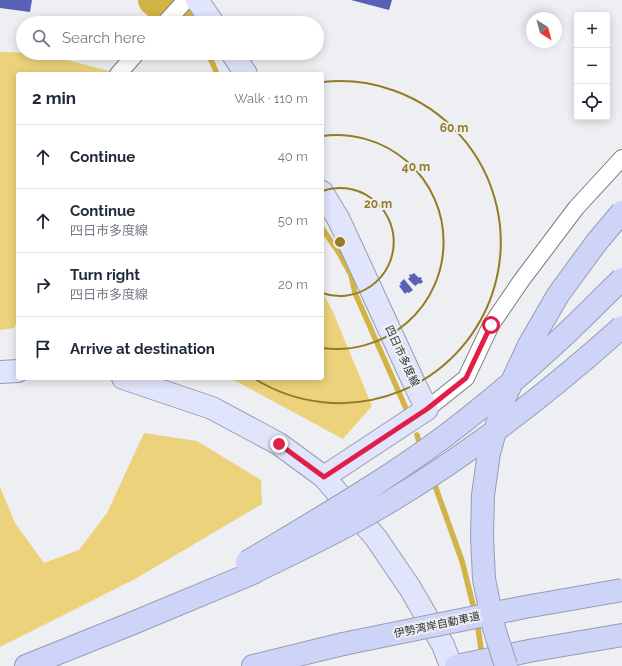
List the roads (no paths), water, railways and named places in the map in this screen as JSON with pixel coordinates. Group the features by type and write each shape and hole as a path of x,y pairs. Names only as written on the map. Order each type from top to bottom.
{"highway":[{"path":"506,666 494,628 484,579 482,536 483,495 489,453 504,399 529,345 558,296 596,243 622,212"},
{"path":"250,567 422,452 471,416 520,376 622,279"},
{"path":"26,666 132,623 250,567 317,542 377,509 435,473 487,437 538,399 622,327"},
{"name":"伊勢湾岸自動車道","path":"253,666 343,644 525,607 622,590"},
{"path":"456,666 534,650 622,635"}],"main road":[{"path":"188,1 204,16"},
{"path":"237,60 245,72"},
{"name":"四日市多度線","path":"324,195 339,220 427,409"},
{"path":"0,372 16,371"},
{"path":"129,380 212,408 279,444 324,477 376,538 410,588 443,645 451,666"},
{"path":"324,477 427,409"}],"street":[{"path":"172,16 188,1"},
{"path":"120,72 131,60"},
{"path":"427,409 466,378 491,325 522,281 576,208 622,158"}],"waterway":[{"path":"154,0 172,16"},
{"path":"211,60 216,72"},
{"path":"324,231 339,253 351,275 355,293 408,413"},
{"path":"417,435 421,448"},
{"path":"433,480 462,561 475,613"},
{"path":"477,621 482,656"}]}
